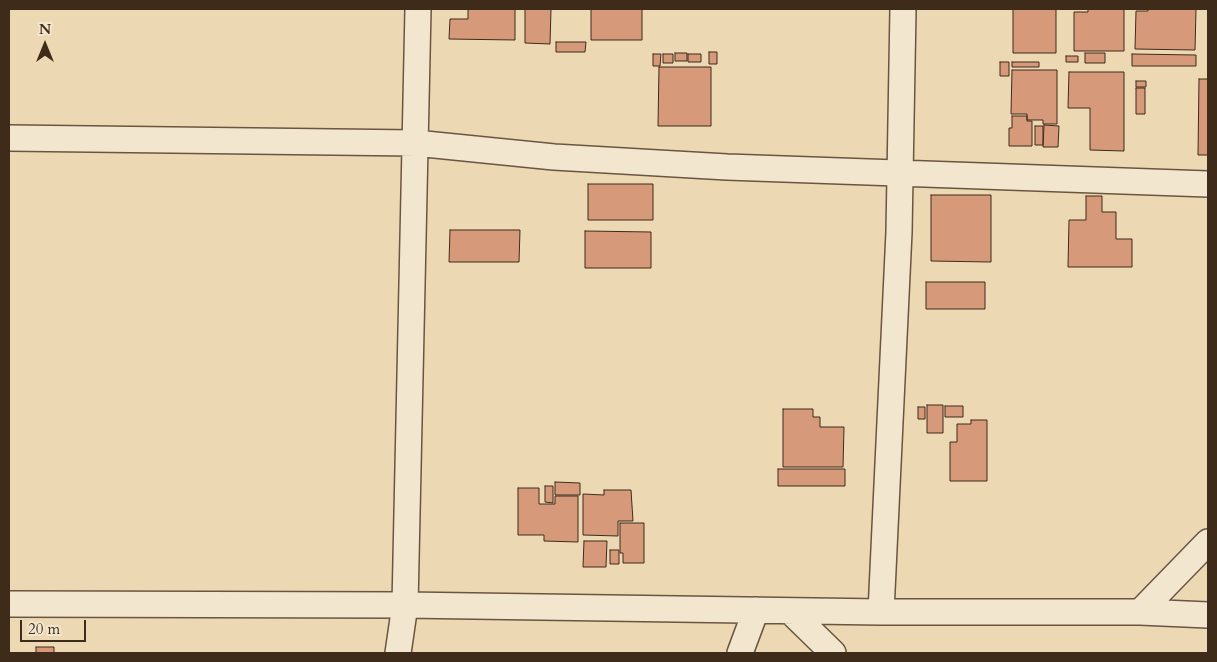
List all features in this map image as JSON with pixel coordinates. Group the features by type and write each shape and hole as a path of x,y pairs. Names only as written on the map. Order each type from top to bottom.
{"street":[{"path":"398,653 405,605 418,9"},
{"path":"881,612 899,232 903,9"},
{"path":"9,138 415,144 563,158 727,167 1208,184"},
{"path":"1140,612 1208,542"},
{"path":"9,604 405,605 881,612 1140,612 1208,615"},
{"path":"740,653 756,610"},
{"path":"790,611 833,653"}],"building":[{"path":"468,9 515,9 515,40 449,39 450,19 468,19"},
{"path":"525,9 551,9 550,44 525,43"},
{"path":"591,9 642,9 642,40 591,40"},
{"path":"1013,9 1056,9 1056,53 1013,53"},
{"path":"1088,9 1124,9 1124,51 1074,51 1074,12 1088,12"},
{"path":"1148,9 1196,9 1195,50 1135,49 1136,11 1148,11"},
{"path":"556,42 586,42 585,52 556,52"},
{"path":"709,52 717,52 717,64 709,64"},
{"path":"675,53 687,53 687,61 675,61"},
{"path":"1085,53 1105,53 1105,63 1085,63"},
{"path":"653,54 661,54 660,66 653,66"},
{"path":"663,54 673,54 673,63 663,63"},
{"path":"688,54 701,54 701,62 688,62"},
{"path":"1132,54 1196,55 1196,66 1132,66"},
{"path":"1066,56 1078,56 1078,62 1066,62"},
{"path":"1000,62 1009,62 1009,76 1000,76"},
{"path":"1012,62 1039,62 1039,67 1012,67"},
{"path":"659,67 711,67 711,126 658,126"},
{"path":"1012,70 1057,70 1057,124 1043,124 1043,120 1027,120 1027,114 1011,114"},
{"path":"1069,72 1124,72 1124,151 1090,150 1090,108 1068,108"},
{"path":"1199,79 1208,79 1208,155 1198,155"},
{"path":"1136,81 1146,81 1146,87 1136,87"},
{"path":"1136,88 1145,88 1145,114 1136,114"},
{"path":"1012,116 1027,116 1027,121 1032,121 1032,146 1009,146 1009,128 1012,128"},
{"path":"1044,125 1059,126 1058,147 1043,147"},
{"path":"1035,126 1043,126 1043,145 1035,145"},
{"path":"588,184 653,184 653,220 588,220"},
{"path":"931,195 991,195 991,262 931,261"},
{"path":"1086,196 1102,196 1102,212 1116,212 1116,239 1132,239 1132,267 1068,267 1069,220 1086,220"},
{"path":"450,230 520,230 519,262 449,262"},
{"path":"585,231 651,232 651,268 585,268"},
{"path":"926,282 985,282 985,309 926,309"},
{"path":"927,405 943,405 943,433 927,433"},
{"path":"945,406 963,406 963,417 945,417"},
{"path":"918,407 925,407 925,419 918,419"},
{"path":"783,409 813,409 813,417 820,417 820,427 844,427 843,467 783,467"},
{"path":"971,420 987,420 987,481 950,481 950,442 957,442 957,424 971,424"},
{"path":"778,469 845,469 845,486 778,486"},
{"path":"555,482 580,483 580,495 555,495"},
{"path":"545,486 553,486 553,503 545,502"},
{"path":"518,488 539,488 539,504 555,504 555,496 578,496 578,542 544,541 544,535 518,535"},
{"path":"604,490 631,490 633,521 618,521 618,536 583,535 583,494 604,495"},
{"path":"620,523 644,523 644,563 623,563 623,553 620,553"},
{"path":"584,541 607,541 606,567 583,567"},
{"path":"610,550 619,550 619,564 610,564"},
{"path":"36,647 54,647 54,653 36,653"}]}
